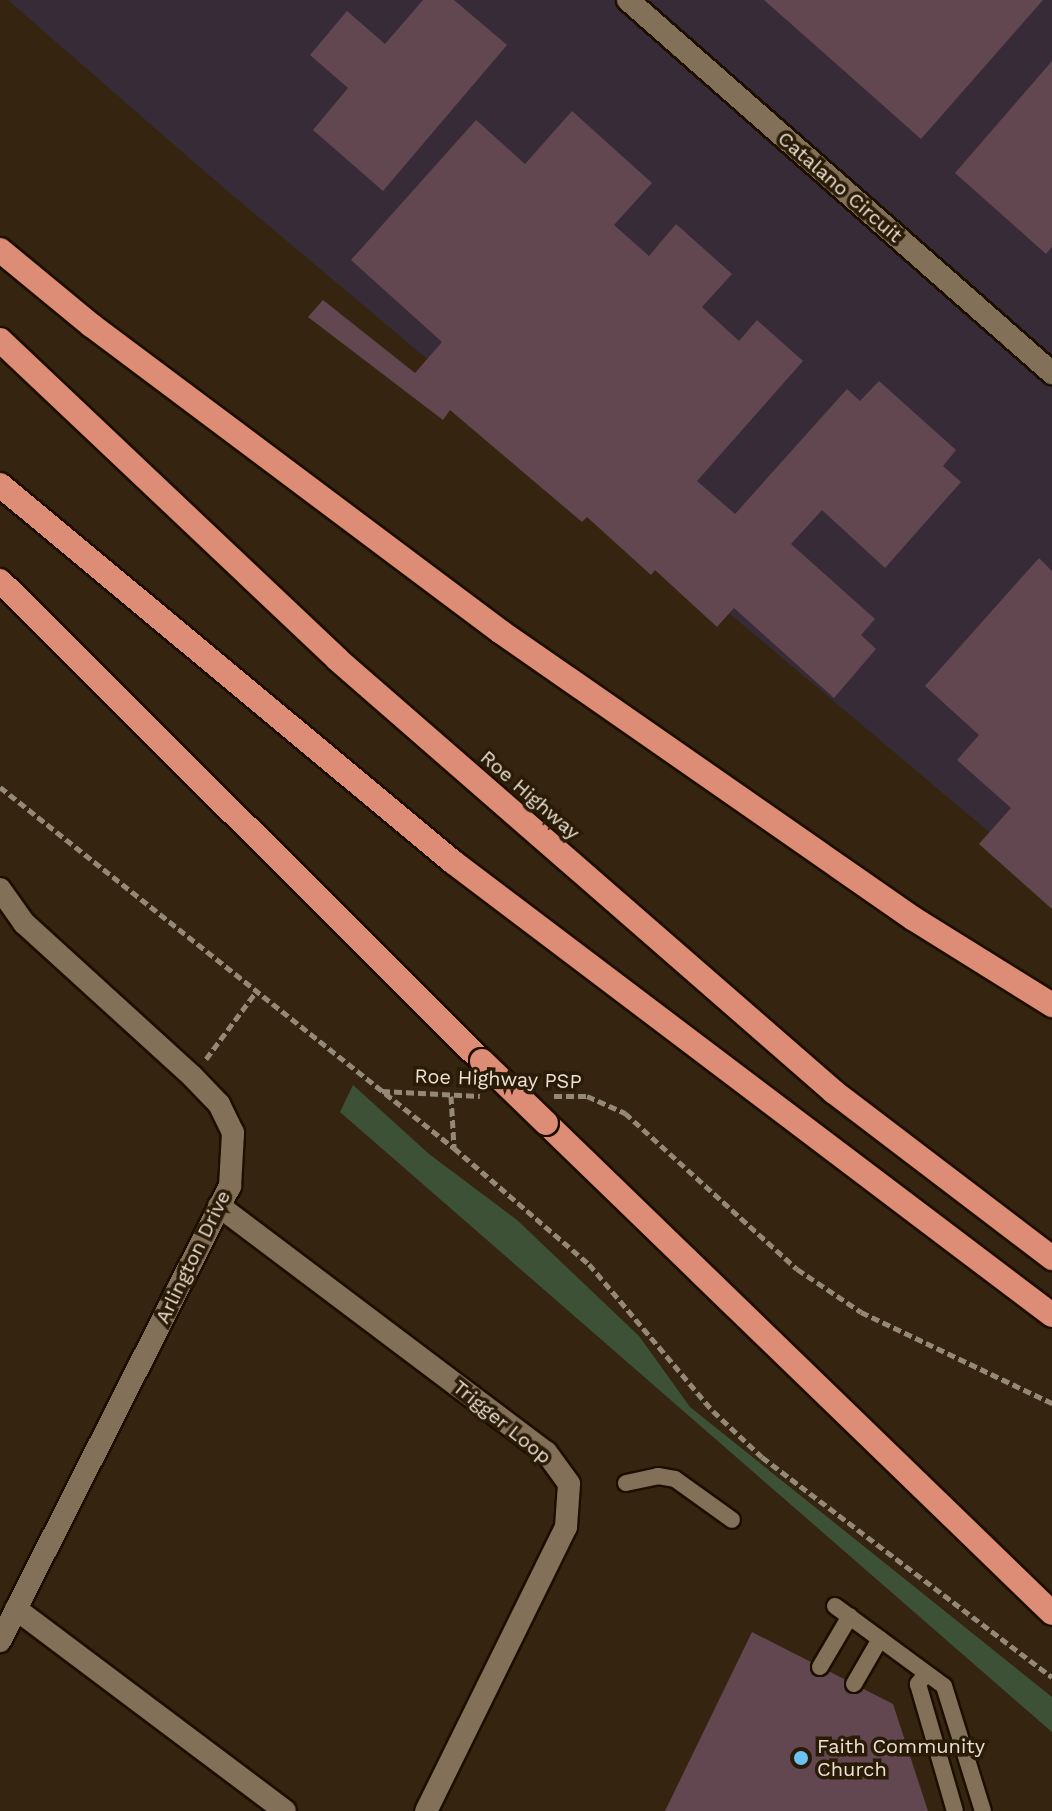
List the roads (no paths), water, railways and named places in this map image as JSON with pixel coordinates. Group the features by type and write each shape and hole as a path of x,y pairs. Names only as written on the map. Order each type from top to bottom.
{"highway":[{"path":"0,250 91,325 501,632 914,919 1052,1005"},
{"name":"Roe Highway","path":"0,340 337,659 798,1061 1052,1258"},
{"path":"0,485 453,862 1052,1315"},
{"path":"0,581 482,1061 1052,1613"}],"street":[{"name":"Catalano Circuit","path":"628,0 1052,373"},
{"name":"Arlington Drive","path":"0,889 24,923 219,1104 233,1133 230,1186 0,1641"},
{"name":"Arlington Drive","path":"0,913 24,923"},
{"name":"Trigger Loop","path":"219,1206 546,1452 569,1484 566,1527 426,1811"},
{"path":"16,1609 285,1811"}],"lane":[{"path":"626,1483 658,1476 675,1479 732,1520"},
{"path":"835,1606 944,1686 983,1811"},
{"path":"820,1667 850,1616"},
{"path":"854,1684 880,1639"},
{"path":"926,1674 918,1684 955,1811"}],"place":[{"name":"Faith Community Church","path":"801,1758"}]}
